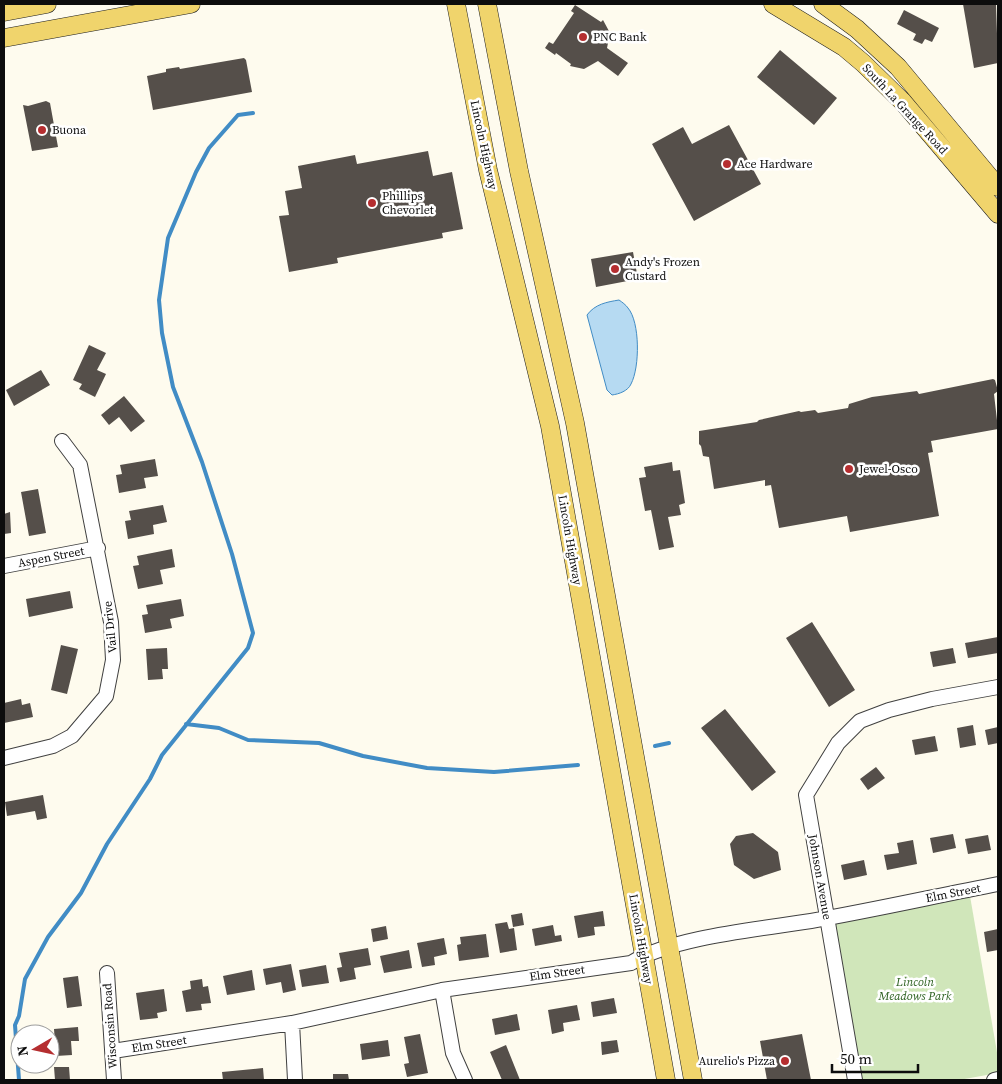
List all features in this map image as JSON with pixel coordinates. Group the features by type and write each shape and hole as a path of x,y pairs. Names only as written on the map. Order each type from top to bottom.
{"main road":[{"path":"4,12 47,4"},
{"path":"4,38 191,4"},
{"name":"Lincoln Highway","path":"456,4 488,170 550,426 666,1080"},
{"name":"Lincoln Highway","path":"487,4 519,171 574,423 693,1080"},
{"name":"South La Grange Road","path":"773,4 844,48 863,63 903,102 998,214"},
{"name":"South La Grange Road","path":"823,4 857,29 898,67 998,187"}],"street":[{"name":"Vail Drive","path":"4,758 53,746 72,736 106,696 113,660 113,637 98,548 80,465 62,441"},
{"name":"Aspen Street","path":"4,566 98,548"},
{"name":"Johnson Avenue","path":"855,1080 806,796 838,743 860,721 889,710 932,699 998,688"},
{"name":"Elm Street","path":"113,1051 292,1023 442,990 631,963 644,954 704,939 827,918 998,884"},
{"name":"Wisconsin Road","path":"106,973 114,1080"},
{"path":"442,990 453,1053 465,1080"},
{"path":"292,1023 295,1080"},
{"path":"994,1080 998,1079"}],"green space":[{"name":"Lincoln Meadows Park","path":"970,896 998,1058 998,1073 959,1080 859,1080 831,920"}],"water":[{"path":"619,300 628,308 635,323 637,356 634,376 630,386 623,392 612,395 607,390 587,315 597,306"}],"building":[{"path":"963,4 996,4 998,63 974,68"},
{"name":"PNC Bank","path":"575,5 601,22 603,20 610,33 607,48 628,63 618,76 598,61 584,69 570,66 571,64 556,53 555,55 545,48 549,42 553,44 574,13 571,11"},
{"path":"904,10 939,28 932,42 925,39 922,44 913,40 916,34 897,24"},
{"path":"780,50 837,98 814,125 757,77"},
{"path":"244,58 252,92 153,110 147,76 166,72 166,69 179,67 180,69"},
{"name":"Buona","path":"46,101 50,103 58,147 32,151 23,105 28,106"},
{"path":"729,125 761,184 694,221 652,144 683,127 692,144"},
{"name":"Phillips Chevorlet","path":"428,151 433,176 452,172 463,229 442,233 443,238 337,258 338,263 289,272 279,216 289,215 285,191 302,188 298,166 355,155 357,164"},
{"name":"Andy's Frozen Custard","path":"633,252 638,279 596,287 591,259"},
{"path":"89,345 106,353 97,370 106,374 95,397 79,389 82,384 73,380"},
{"path":"41,370 50,385 14,406 6,390"},
{"name":"Jewel-Osco","path":"993,379 998,391 994,394 998,429 931,441 933,452 928,453 939,516 850,532 847,516 779,528 771,485 765,486 765,480 714,489 709,457 703,456 699,444 699,431 757,422 799,411 815,410 818,413 848,408 849,404 872,397 917,391 919,394"},
{"path":"124,396 145,421 131,432 119,417 109,425 101,415"},
{"path":"155,459 158,476 144,478 146,488 119,493 116,475 122,474 120,465"},
{"path":"672,462 673,471 680,470 685,503 679,505 681,515 668,517 674,547 659,550 651,510 645,511 639,478 646,477 644,467"},
{"path":"38,489 46,533 29,536 21,492"},
{"path":"163,505 167,522 153,525 154,534 128,539 125,521 131,520 129,511"},
{"path":"10,512 11,533 4,534 4,514"},
{"path":"172,549 175,567 160,570 163,584 138,589 133,566 139,565 137,556"},
{"path":"70,591 73,608 29,617 26,599"},
{"path":"181,599 184,616 170,619 172,628 145,633 142,615 148,614 146,605"},
{"path":"812,622 855,690 829,707 786,638"},
{"path":"998,637 998,653 968,658 965,643"},
{"path":"61,645 78,649 67,694 51,690"},
{"path":"167,648 168,669 162,669 163,679 148,680 146,649"},
{"path":"953,648 956,663 933,667 930,652"},
{"path":"21,699 22,705 30,703 33,717 4,723 4,703"},
{"path":"725,709 776,772 752,791 701,728"},
{"path":"973,725 976,745 960,748 957,728"},
{"path":"998,727 998,743 988,745 985,730"},
{"path":"935,736 938,751 915,755 912,740"},
{"path":"876,767 885,778 868,790 860,779"},
{"path":"43,795 47,818 37,820 35,811 7,816 5,802"},
{"path":"753,833 778,852 781,870 754,879 734,865 730,844 736,836"},
{"path":"953,834 956,848 933,853 930,838"},
{"path":"988,835 991,850 968,854 965,839"},
{"path":"913,840 917,864 887,870 884,855 899,853 897,843"},
{"path":"864,860 867,875 844,880 841,865"},
{"path":"603,911 605,926 594,927 595,935 578,938 574,916"},
{"path":"522,913 524,925 513,927 511,915"},
{"path":"507,922 509,929 514,928 517,950 500,953 495,924"},
{"path":"553,925 555,936 561,935 562,941 535,946 532,929"},
{"path":"386,926 388,939 373,942 371,929"},
{"path":"998,929 998,950 987,952 984,932"},
{"path":"486,934 489,957 459,961 457,945 461,944 460,937"},
{"path":"444,938 447,954 434,957 435,965 422,967 417,943"},
{"path":"368,948 371,965 354,968 356,979 340,982 337,968 342,967 339,953"},
{"path":"409,950 412,968 384,973 380,956"},
{"path":"291,964 296,990 283,993 281,982 266,985 263,969"},
{"path":"326,965 329,983 302,987 299,970"},
{"path":"252,970 255,990 227,995 223,976"},
{"path":"78,976 82,1006 67,1008 63,978"},
{"path":"202,979 203,987 208,986 211,1003 201,1004 202,1010 186,1012 182,991 191,989 190,981"},
{"path":"164,989 167,1011 157,1013 158,1018 140,1020 136,993"},
{"path":"614,998 617,1013 593,1017 591,1002"},
{"path":"577,1005 580,1020 563,1023 564,1031 552,1034 548,1010"},
{"path":"517,1014 520,1030 495,1035 492,1019"},
{"path":"78,1027 79,1041 71,1041 72,1055 60,1056 60,1028"},
{"path":"420,1034 428,1073 407,1077 404,1064 409,1063 404,1037"},
{"name":"Aurelio's Pizza","path":"802,1034 811,1080 767,1080 760,1041"},
{"path":"388,1040 390,1056 362,1060 360,1044"},
{"path":"617,1040 619,1052 602,1055 601,1042"},
{"path":"506,1045 520,1080 502,1080 490,1052"},
{"path":"60,1067 69,1067 70,1080 55,1080 55,1074 60,1074"},
{"path":"263,1068 264,1080 223,1080 222,1072"},
{"path":"333,1074 348,1074 349,1080 333,1080"}],"waterway":[{"path":"19,1080 15,1025 19,1016 25,979 48,937 81,893 107,844 150,779 162,755 248,648 253,633 232,554 202,462 173,387 162,333 159,300 168,238 196,172 209,148 238,115 253,113"},
{"path":"186,724 219,728 248,740 319,743 363,756 427,768 494,772 578,765"},
{"path":"655,746 669,743"}],"place":[{"name":"PNC Bank","path":"583,37"},
{"name":"Buona","path":"42,130"},
{"name":"Ace Hardware","path":"727,164"},
{"name":"Phillips Chevorlet","path":"372,203"},
{"name":"Andy's Frozen Custard","path":"615,269"},
{"name":"Jewel-Osco","path":"849,469"},
{"name":"Aurelio's Pizza","path":"785,1061"}]}
